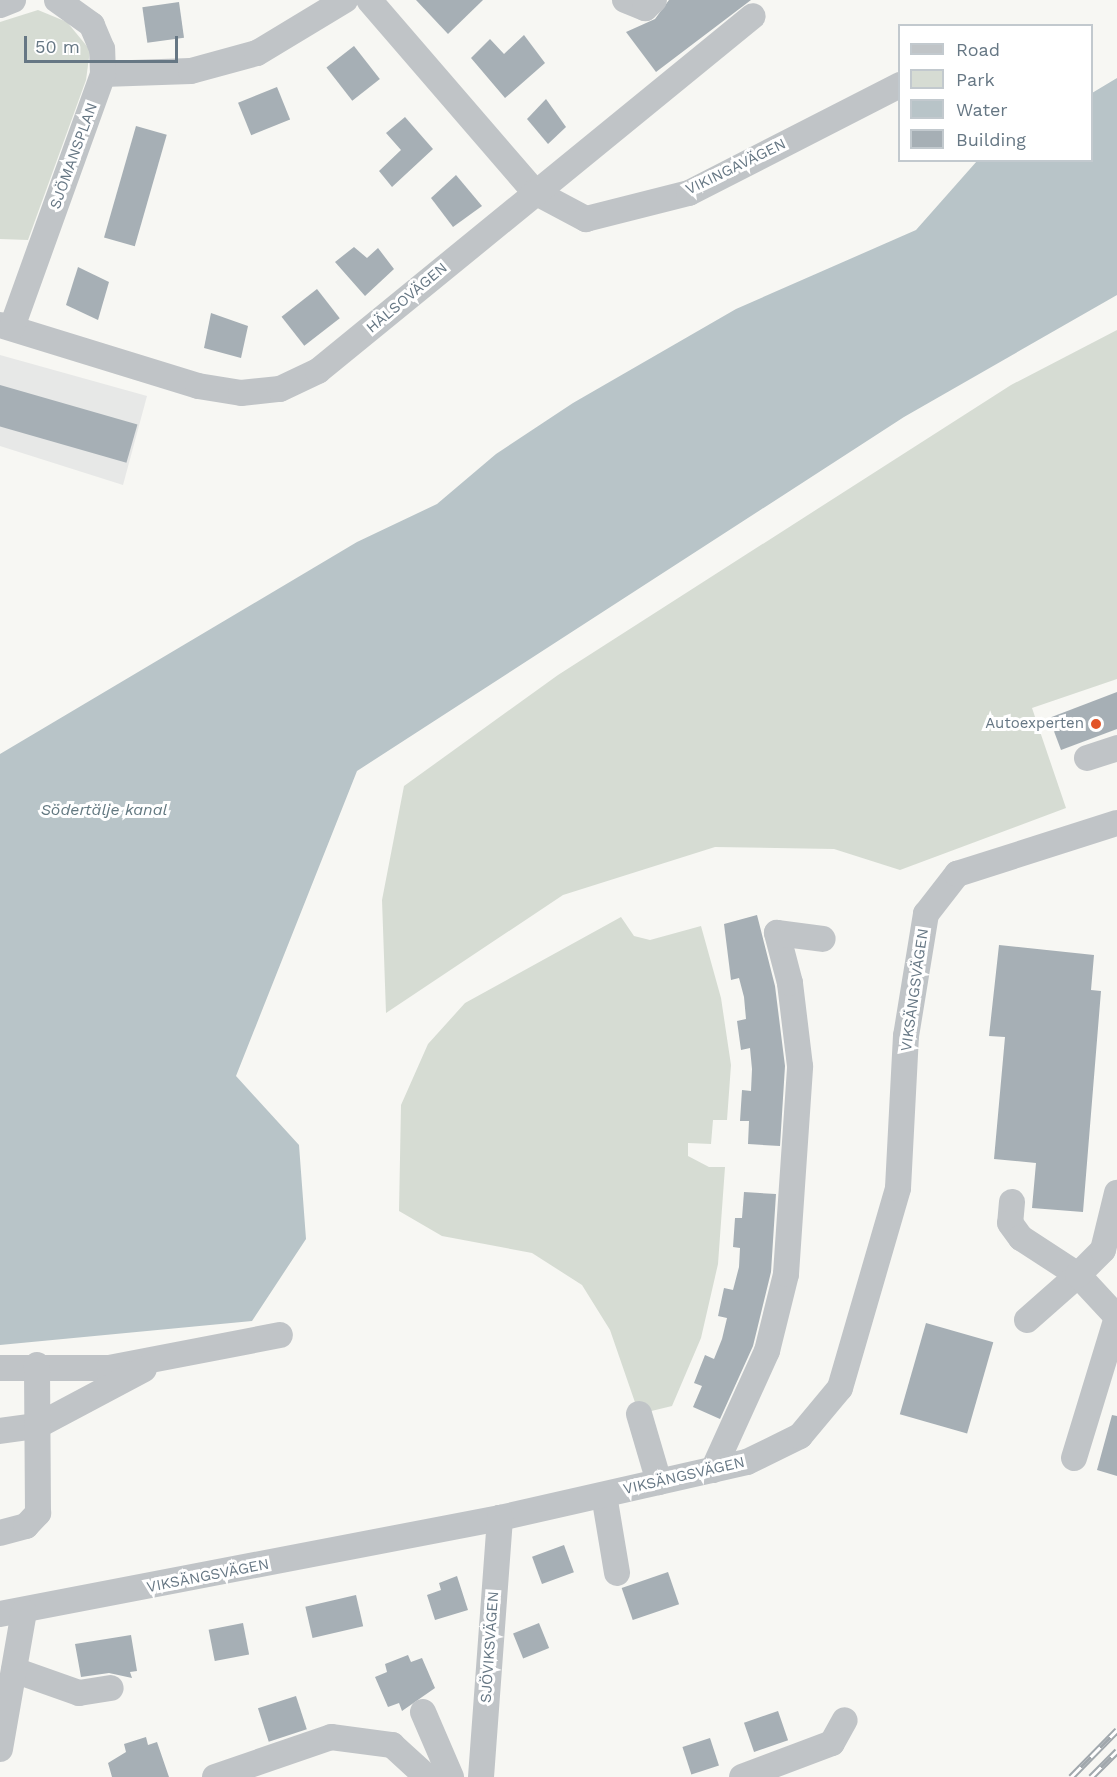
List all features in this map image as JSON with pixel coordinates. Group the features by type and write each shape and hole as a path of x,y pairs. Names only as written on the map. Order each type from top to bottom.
{"street":[{"path":"0,5 13,0"},
{"name":"SJÖMANSPLAN","path":"6,326 103,74 102,49 92,25 57,0"},
{"path":"103,74 191,70 256,53 345,0"},
{"name":"VIKINGAVÄGEN","path":"369,0 535,192 586,219 689,193 898,86"},
{"path":"625,0 645,8 654,0"},
{"name":"HÄLSOVÄGEN","path":"6,326 198,386 241,393 280,389 318,371 753,16"},
{"path":"1087,758 1117,748"},
{"name":"VIKSÄNGSVÄGEN","path":"12,1613 500,1518 604,1495 747,1462 800,1436 840,1388 898,1188 906,1036 926,914 957,874 1117,824"},
{"path":"713,1470 767,1351 786,1274 800,1066 790,983 777,933 823,939"},
{"path":"1027,1320 1103,1250 1117,1193"},
{"path":"1012,1202 1010,1223 1021,1238 1078,1275 1117,1317 1074,1458"},
{"path":"0,1368 37,1365 109,1368 158,1362 280,1335"},
{"path":"0,1431 37,1426 158,1362"},
{"path":"0,1533 26,1526 38,1513 37,1365"},
{"path":"639,1414 659,1482"},
{"path":"604,1495 617,1573"},
{"name":"SJÖVIKSVÄGEN","path":"481,1777 500,1518"},
{"path":"0,1749 14,1670 12,1613"},
{"path":"14,1670 79,1693 111,1688"},
{"path":"423,1712 451,1777"},
{"path":"742,1777 832,1743 845,1720"},
{"path":"215,1777 331,1737 392,1745 428,1777"}],"shaded area":[{"path":"0,355 147,396 123,485 0,446"}],"green space":[{"path":"38,10 67,22 90,50 86,80 28,240 0,239 0,22"},
{"path":"1117,330 1117,679 1032,708 1066,808 900,870 834,849 715,847 563,895 386,1013 382,900 404,786 558,675 1011,385"},
{"path":"621,917 634,936 650,940 701,926 721,998 731,1065 727,1120 713,1120 711,1144 688,1143 688,1156 709,1167 725,1167 718,1264 701,1338 672,1406 639,1414 610,1330 582,1285 532,1253 442,1236 399,1211 401,1105 428,1044 465,1003"}],"water":[{"name":"Södertälje kanal","path":"1117,78 1117,295 904,417 357,771 236,1076 299,1145 306,1239 252,1321 0,1345 0,754 357,542 437,504 496,454 573,403 736,309 916,230 976,162 1093,162 1093,92"}],"building":[{"path":"416,0 483,0 448,34"},
{"path":"669,0 751,0 656,72 626,32 655,19"},
{"path":"179,2 184,38 147,43 142,7"},
{"path":"524,35 545,63 505,98 471,58 490,39 504,54"},
{"path":"354,46 380,79 352,101 326,68"},
{"path":"277,87 290,119 251,135 238,103"},
{"path":"546,99 566,127 548,144 527,119"},
{"path":"405,117 433,149 392,187 379,171 401,150 386,133"},
{"path":"136,126 167,135 135,246 104,238"},
{"path":"456,175 482,206 453,227 431,198"},
{"path":"354,247 367,258 378,248 394,269 365,296 335,262"},
{"path":"78,267 109,282 98,320 66,305"},
{"path":"317,289 340,318 304,346 282,317"},
{"path":"211,313 248,326 241,358 204,348"},
{"path":"0,385 137,424 126,463 0,427"},
{"path":"1117,692 1117,729 1061,750 1049,718"},
{"path":"757,915 775,986 785,1066 780,1146 748,1144 749,1121 740,1121 742,1090 751,1091 752,1069 750,1048 741,1050 737,1021 746,1019 744,997 739,978 731,980 724,924"},
{"path":"999,945 1094,955 1091,990 1101,991 1083,1212 1032,1208 1036,1163 994,1159 1005,1037 989,1036"},
{"path":"744,1192 776,1194 771,1272 753,1346 720,1419 693,1407 702,1386 694,1383 705,1355 714,1359 722,1339 727,1318 718,1316 724,1288 733,1290 739,1267 740,1248 733,1247 735,1218 742,1218"},
{"path":"926,1323 993,1342 967,1434 900,1414"},
{"path":"1112,1415 1117,1416 1117,1476 1097,1470"},
{"path":"564,1545 574,1572 542,1584 532,1557"},
{"path":"668,1572 679,1604 633,1620 622,1588"},
{"path":"457,1576 468,1610 435,1620 427,1595 441,1590 439,1583"},
{"path":"356,1595 363,1626 313,1638 305,1607"},
{"path":"243,1623 249,1654 215,1661 209,1630"},
{"path":"539,1623 549,1648 523,1659 513,1633"},
{"path":"131,1635 137,1671 130,1672 132,1678 109,1673 81,1677 75,1644"},
{"path":"408,1655 411,1662 422,1658 435,1688 402,1711 399,1703 388,1707 375,1677 387,1672 385,1664"},
{"path":"296,1696 307,1729 269,1742 258,1708"},
{"path":"778,1711 788,1740 754,1752 744,1723"},
{"path":"146,1737 148,1745 157,1742 169,1777 112,1777 108,1763 126,1752 124,1744"},
{"path":"710,1738 719,1766 691,1775 682,1747"}],"railway":[{"path":"1071,1777 1117,1730"},
{"path":"1091,1777 1117,1751"}],"place":[{"name":"Autoexperten","path":"1096,724"}]}
